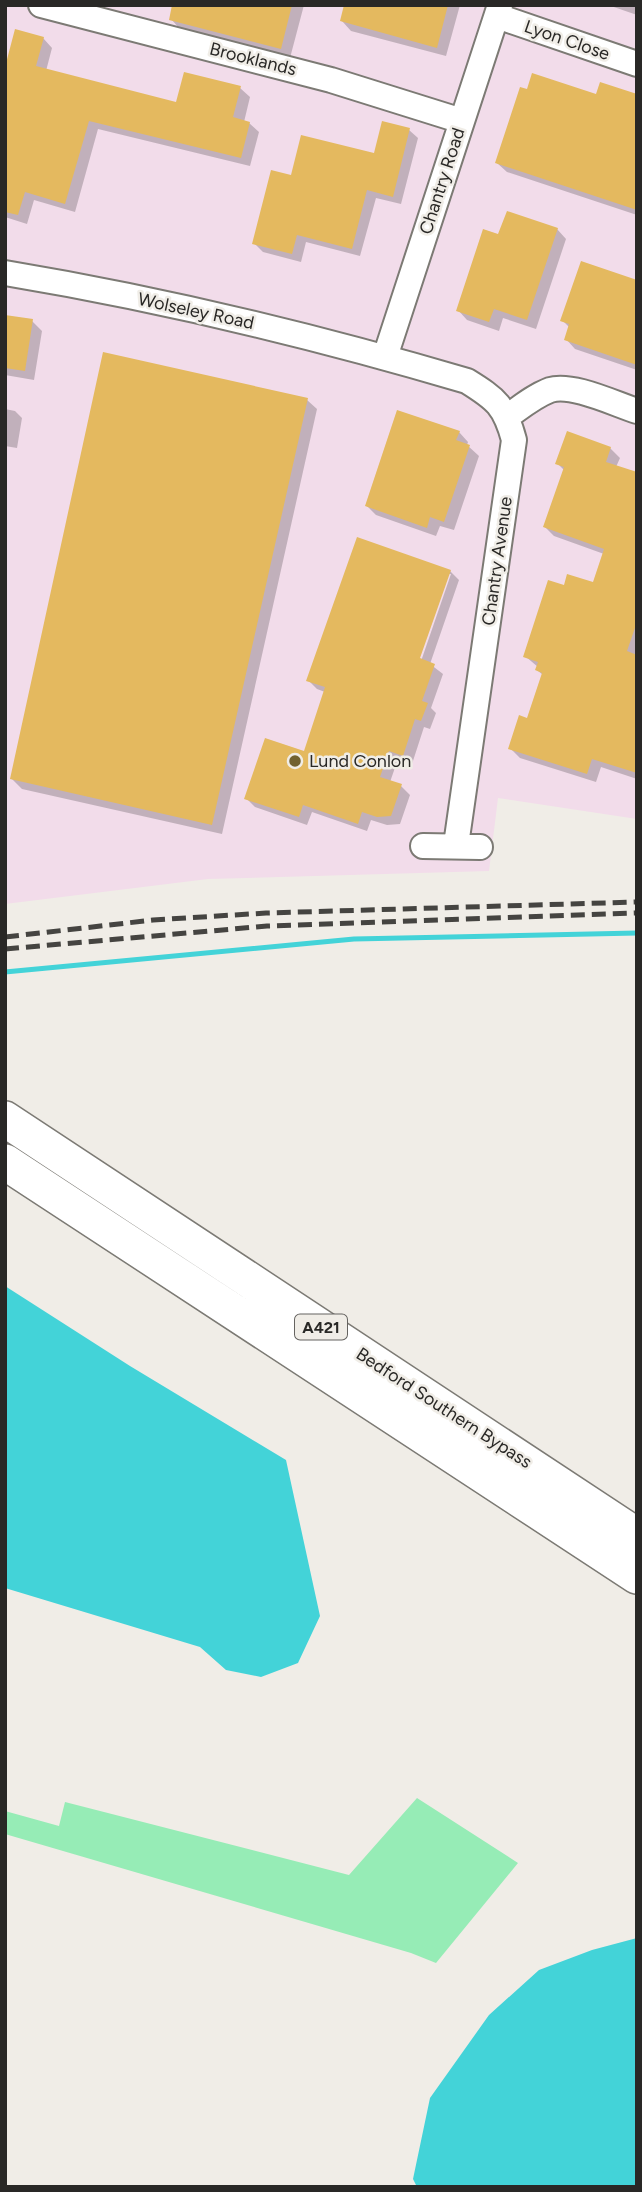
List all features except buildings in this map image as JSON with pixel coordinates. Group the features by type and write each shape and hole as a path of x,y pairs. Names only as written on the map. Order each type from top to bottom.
{"highway":[{"name":"Bedford Southern Bypass","path":"5,1119 637,1536"},
{"name":"Bedford Southern Bypass","path":"5,1162 637,1576"}],"street":[{"name":"Brooklands","path":"41,5 331,79 462,121"},
{"name":"Chantry Road","path":"385,357 498,10"},
{"name":"Lyon Close","path":"498,10 637,64"},
{"name":"Wolseley Road","path":"5,273 73,284 244,321 385,357"},
{"path":"385,357 467,381 492,396 508,417 532,399 553,389 572,390 637,411"},
{"name":"Chantry Avenue","path":"423,846 468,846 514,440 508,417"}],"shaded area":[{"path":"5,5 637,5 637,819 498,798 489,871 208,879 5,904"}],"green space":[{"path":"417,1798 518,1863 436,1963 411,1953 5,1834 5,1811 59,1826 65,1802 349,1875"}],"water":[{"path":"5,1286 130,1366 286,1460 320,1616 298,1663 261,1677 226,1670 200,1647 5,1588"},
{"path":"637,1938 637,2187 417,2187 413,2179 430,2098 489,2015 539,1970 592,1950"}],"waterway":[{"path":"5,972 354,939 637,933"}],"railway":[{"path":"5,937 153,920 266,913 637,902"},
{"path":"5,949 267,926 637,913"}],"place":[{"name":"Lund Conlon","path":"295,761"}]}
